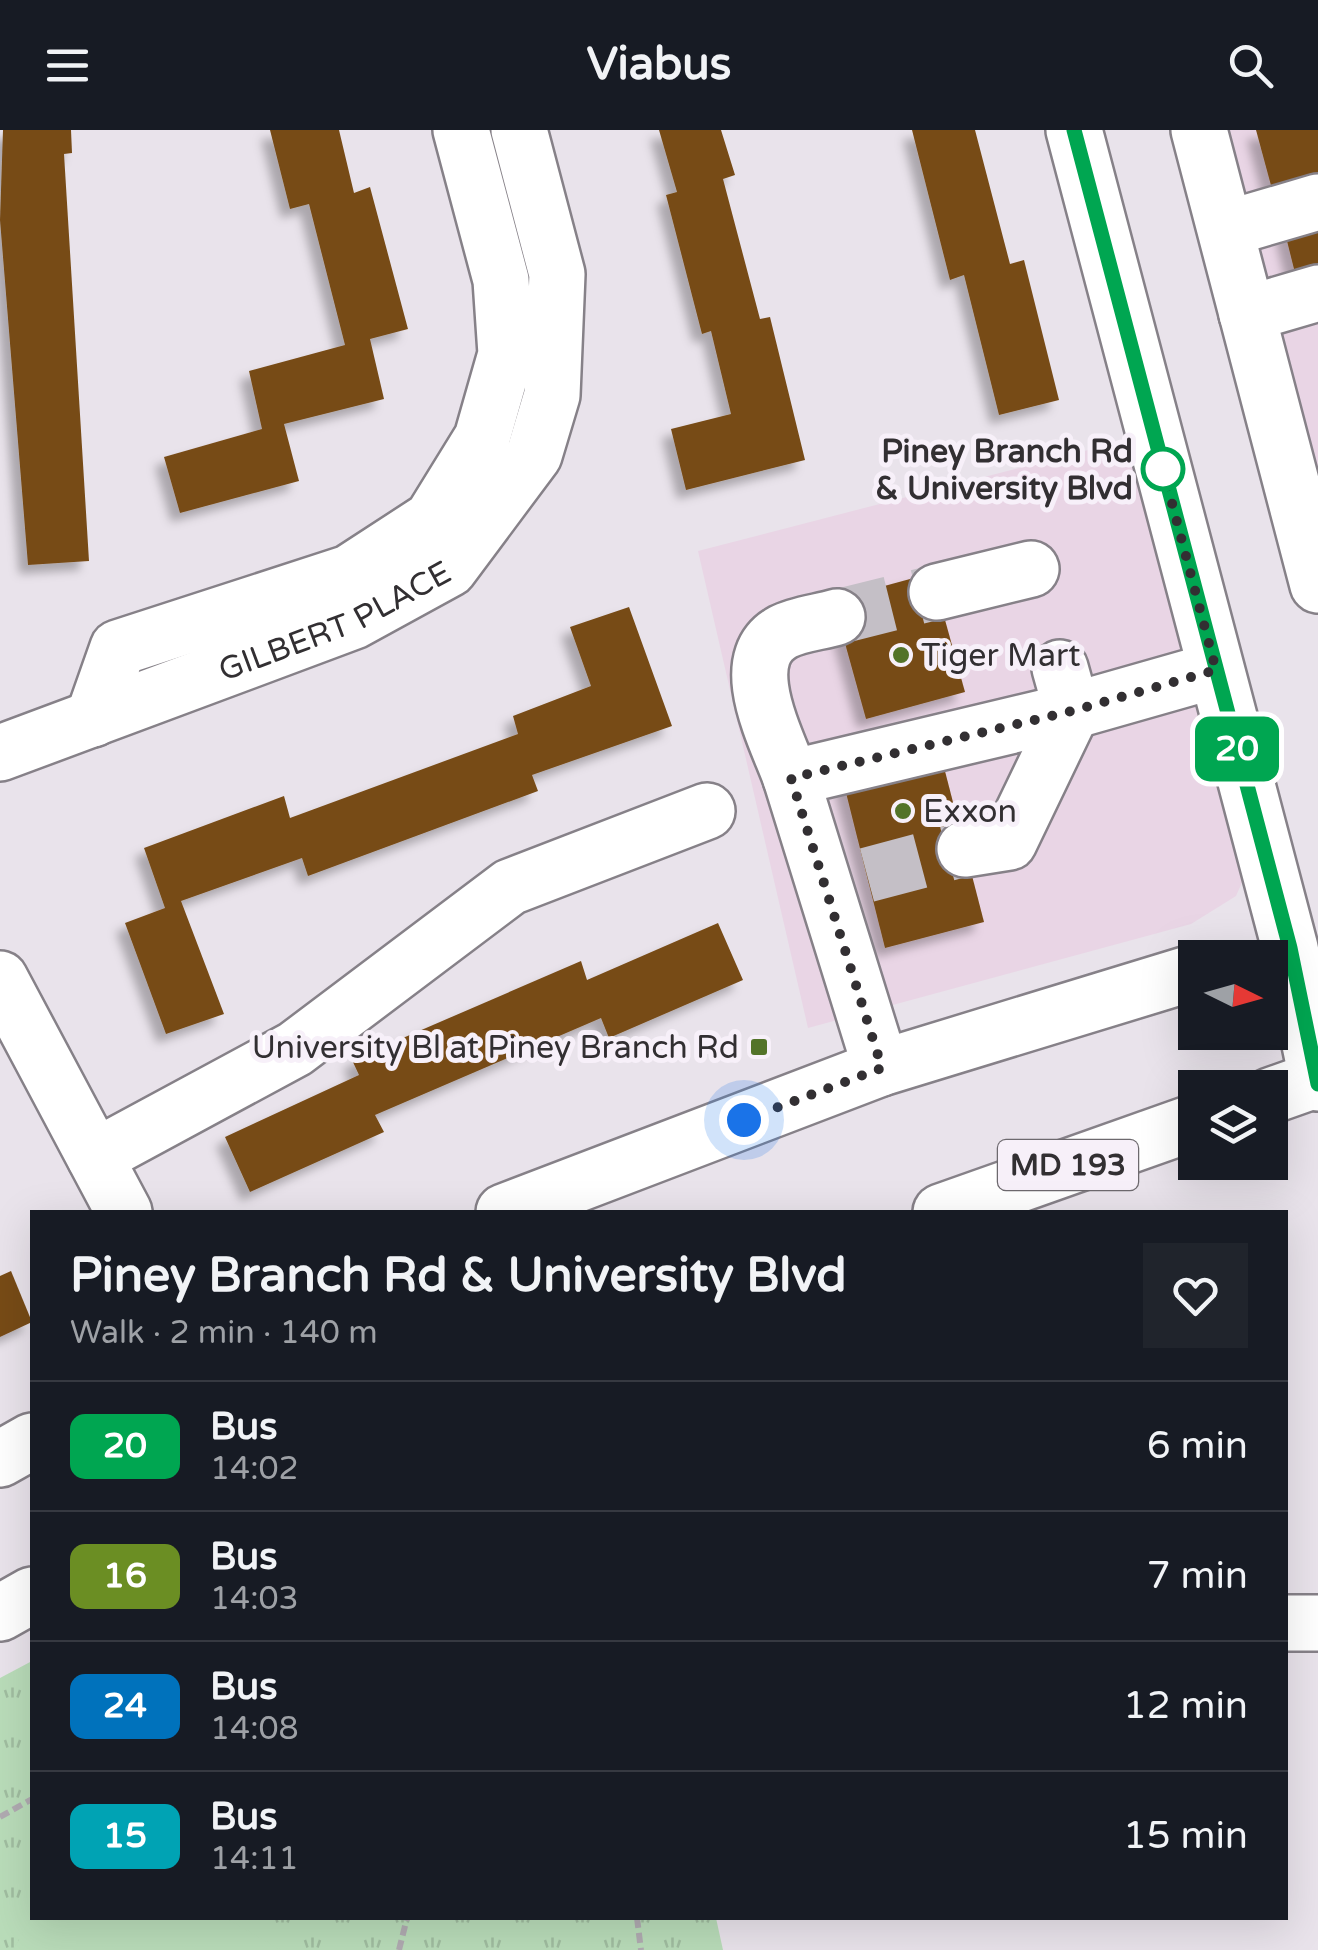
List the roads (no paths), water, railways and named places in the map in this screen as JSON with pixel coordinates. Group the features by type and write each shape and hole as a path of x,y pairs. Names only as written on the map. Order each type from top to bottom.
{"main road":[{"path":"359,593 432,519 482,438 506,354 500,280 461,130"},
{"name":"GILBERT PLACE","path":"0,753 92,718 359,593 449,569 534,455 552,395 556,274 518,130"},
{"path":"1074,130 1284,940"},
{"path":"1200,130 1316,565"},
{"path":"1226,229 1318,202"},
{"path":"500,280 556,274"},
{"path":"1247,314 1318,293"},
{"path":"938,592 1032,569"},
{"path":"837,618 783,632 764,649 758,674 791,778 846,880 882,1068"},
{"path":"791,778 1066,689 1216,670"},
{"path":"965,849 1008,842 1066,689"},
{"path":"95,1158 294,1048 510,887 707,812"},
{"path":"1288,954 1318,1081 1288,1090"},
{"path":"509,1210 882,1068 1178,977"},
{"path":"0,978 123,1210"},
{"name":"MD 193","path":"947,1210 1178,1128"},
{"path":"0,1459 30,1442"},
{"path":"0,1614 30,1596"},
{"path":"1288,1622 1318,1622"}],"tunnel":[{"path":"837,617 937,592"},
{"path":"867,875 965,849"}],"place":[{"name":"Piney Branch Rd & University Blvd","path":"1163,469"},
{"name":"Tiger Mart","path":"901,655"},
{"name":"Exxon","path":"903,811"},
{"name":"University Bl at Piney Branch Rd","path":"759,1047"}]}
